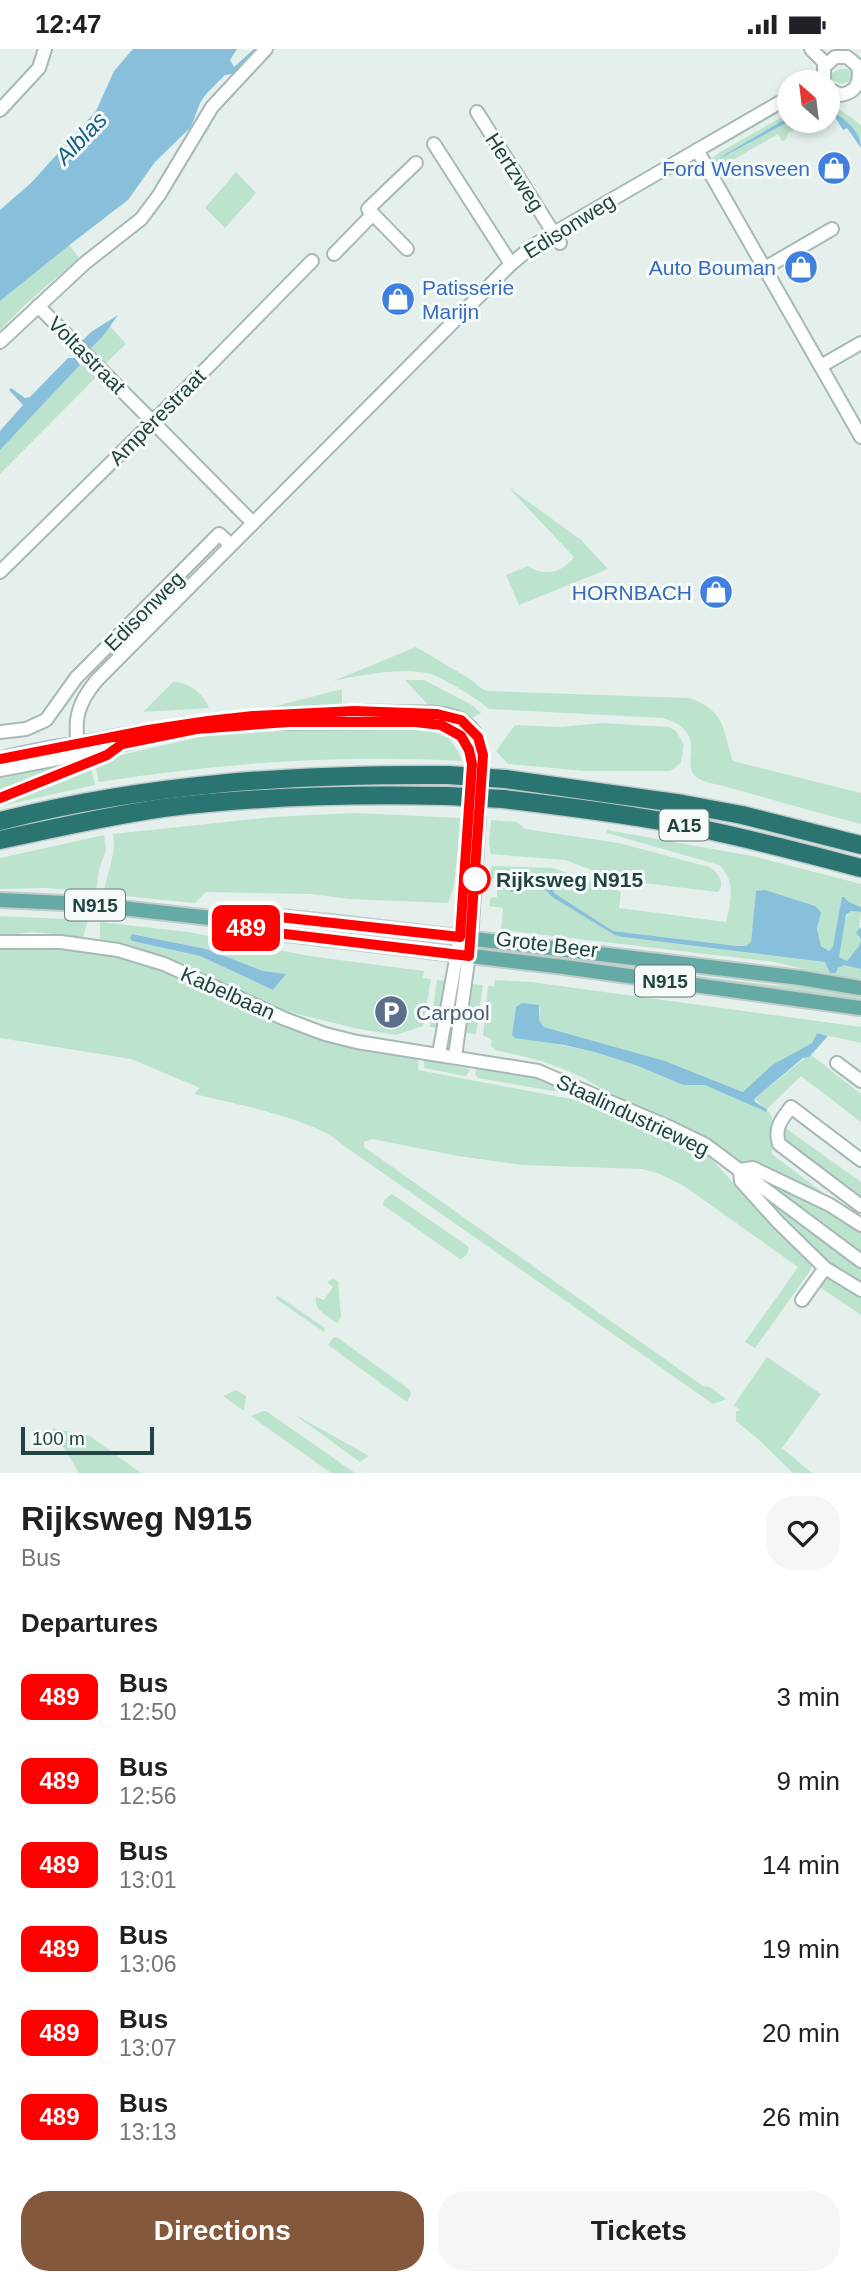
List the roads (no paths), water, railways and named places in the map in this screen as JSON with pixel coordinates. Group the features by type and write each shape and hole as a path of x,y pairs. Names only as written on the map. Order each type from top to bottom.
{"highway":[{"name":"A15","path":"0,821 103,799 207,784 260,779 448,775 505,779 682,804 742,815 861,845"},
{"name":"A15","path":"0,840 163,809 278,798 447,796 503,799 680,824 861,868"}],"main road":[{"name":"Grote Beer","path":"0,900 62,902 228,920 279,917 861,988"},
{"name":"Grote Beer","path":"228,920 252,930 861,1008"}],"street":[{"path":"0,110 39,68 45,49"},
{"path":"0,342 85,263 141,219 222,94 266,49"},
{"path":"811,49 826,64"},
{"path":"823,70 835,57 847,57 856,63 860,69 858,94 840,94"},
{"name":"Edisonweg","path":"78,749 77,714 85,693 511,264 534,245 557,238 697,150 777,104"},
{"name":"Hertzweg","path":"477,112 557,238"},
{"path":"434,144 511,264"},
{"path":"697,150 861,437"},
{"path":"407,250 368,209 416,163"},
{"path":"334,254 373,214"},
{"path":"765,268 832,229"},
{"name":"Ampèrestraat","path":"0,572 312,261"},
{"name":"Voltastraat","path":"38,306 253,523"},
{"path":"821,366 861,343"},
{"name":"Edisonweg","path":"0,732 26,729 47,720 76,678 219,534 231,545"},
{"name":"Edisonweg","path":"87,667 97,680"},
{"path":"0,759 196,729 288,722 416,722 441,725 461,736 477,764"},
{"path":"0,770 78,749"},
{"path":"439,1054 466,938 474,816"},
{"name":"Kabelbaan","path":"0,942 34,940 118,950 164,964 285,1019 325,1034 357,1042 455,1057"},
{"path":"455,1057 460,1035 463,955"},
{"name":"Staalindustrieweg","path":"455,1057 538,1071 695,1139 861,1261"},
{"path":"837,1063 861,1081"},
{"path":"861,1160 791,1107 778,1124 776,1135 779,1144 861,1206"},
{"path":"861,1225 830,1205 753,1168 740,1170 741,1181 778,1222 825,1268 861,1290"},
{"path":"802,1300 825,1268"}],"water":[{"name":"Alblas","path":"133,49 237,49 230,60 234,67 254,49 258,49 233,74 225,75 206,94 191,127 155,162 128,200 0,301 0,210 31,183 96,111 114,71"},
{"path":"840,117 858,135 861,148 847,128 843,130"},
{"path":"777,124 777,128 719,159"},
{"path":"118,315 88,351 80,343 91,332"},
{"path":"68,358 75,358 80,365 0,450 0,431 23,405 9,390 11,388 25,398 30,397"},
{"path":"513,874 541,874 548,877 554,893 613,931 737,946 746,946 751,942 756,891 765,890 815,906 821,912 817,929 821,946 829,951 833,946 844,897 861,907 861,912 851,911 846,915 839,957 847,961 861,940 861,969 844,965 838,968 836,973 830,973 825,962 615,935 552,897 542,886 511,892 509,877"},
{"path":"861,927 861,940 856,932"},
{"path":"132,934 206,949 263,971 286,974 273,990 200,956 132,941"},
{"path":"522,1003 539,1005 539,1020 544,1027 665,1061 743,1092 772,1065 812,1043 817,1033 828,1036 809,1057 803,1058 754,1099 767,1109 766,1112 705,1085 683,1085 595,1052 515,1038 512,1035 516,1007"}],"place":[{"name":"Ford Wensveen","path":"834,168"},
{"name":"Auto Bouman","path":"801,267"},
{"name":"Patisserie Marijn","path":"398,299"},
{"name":"HORNBACH","path":"716,592"},
{"name":"Rijksweg N915","path":"475,879"},
{"name":"Carpool","path":"391,1012"}]}
